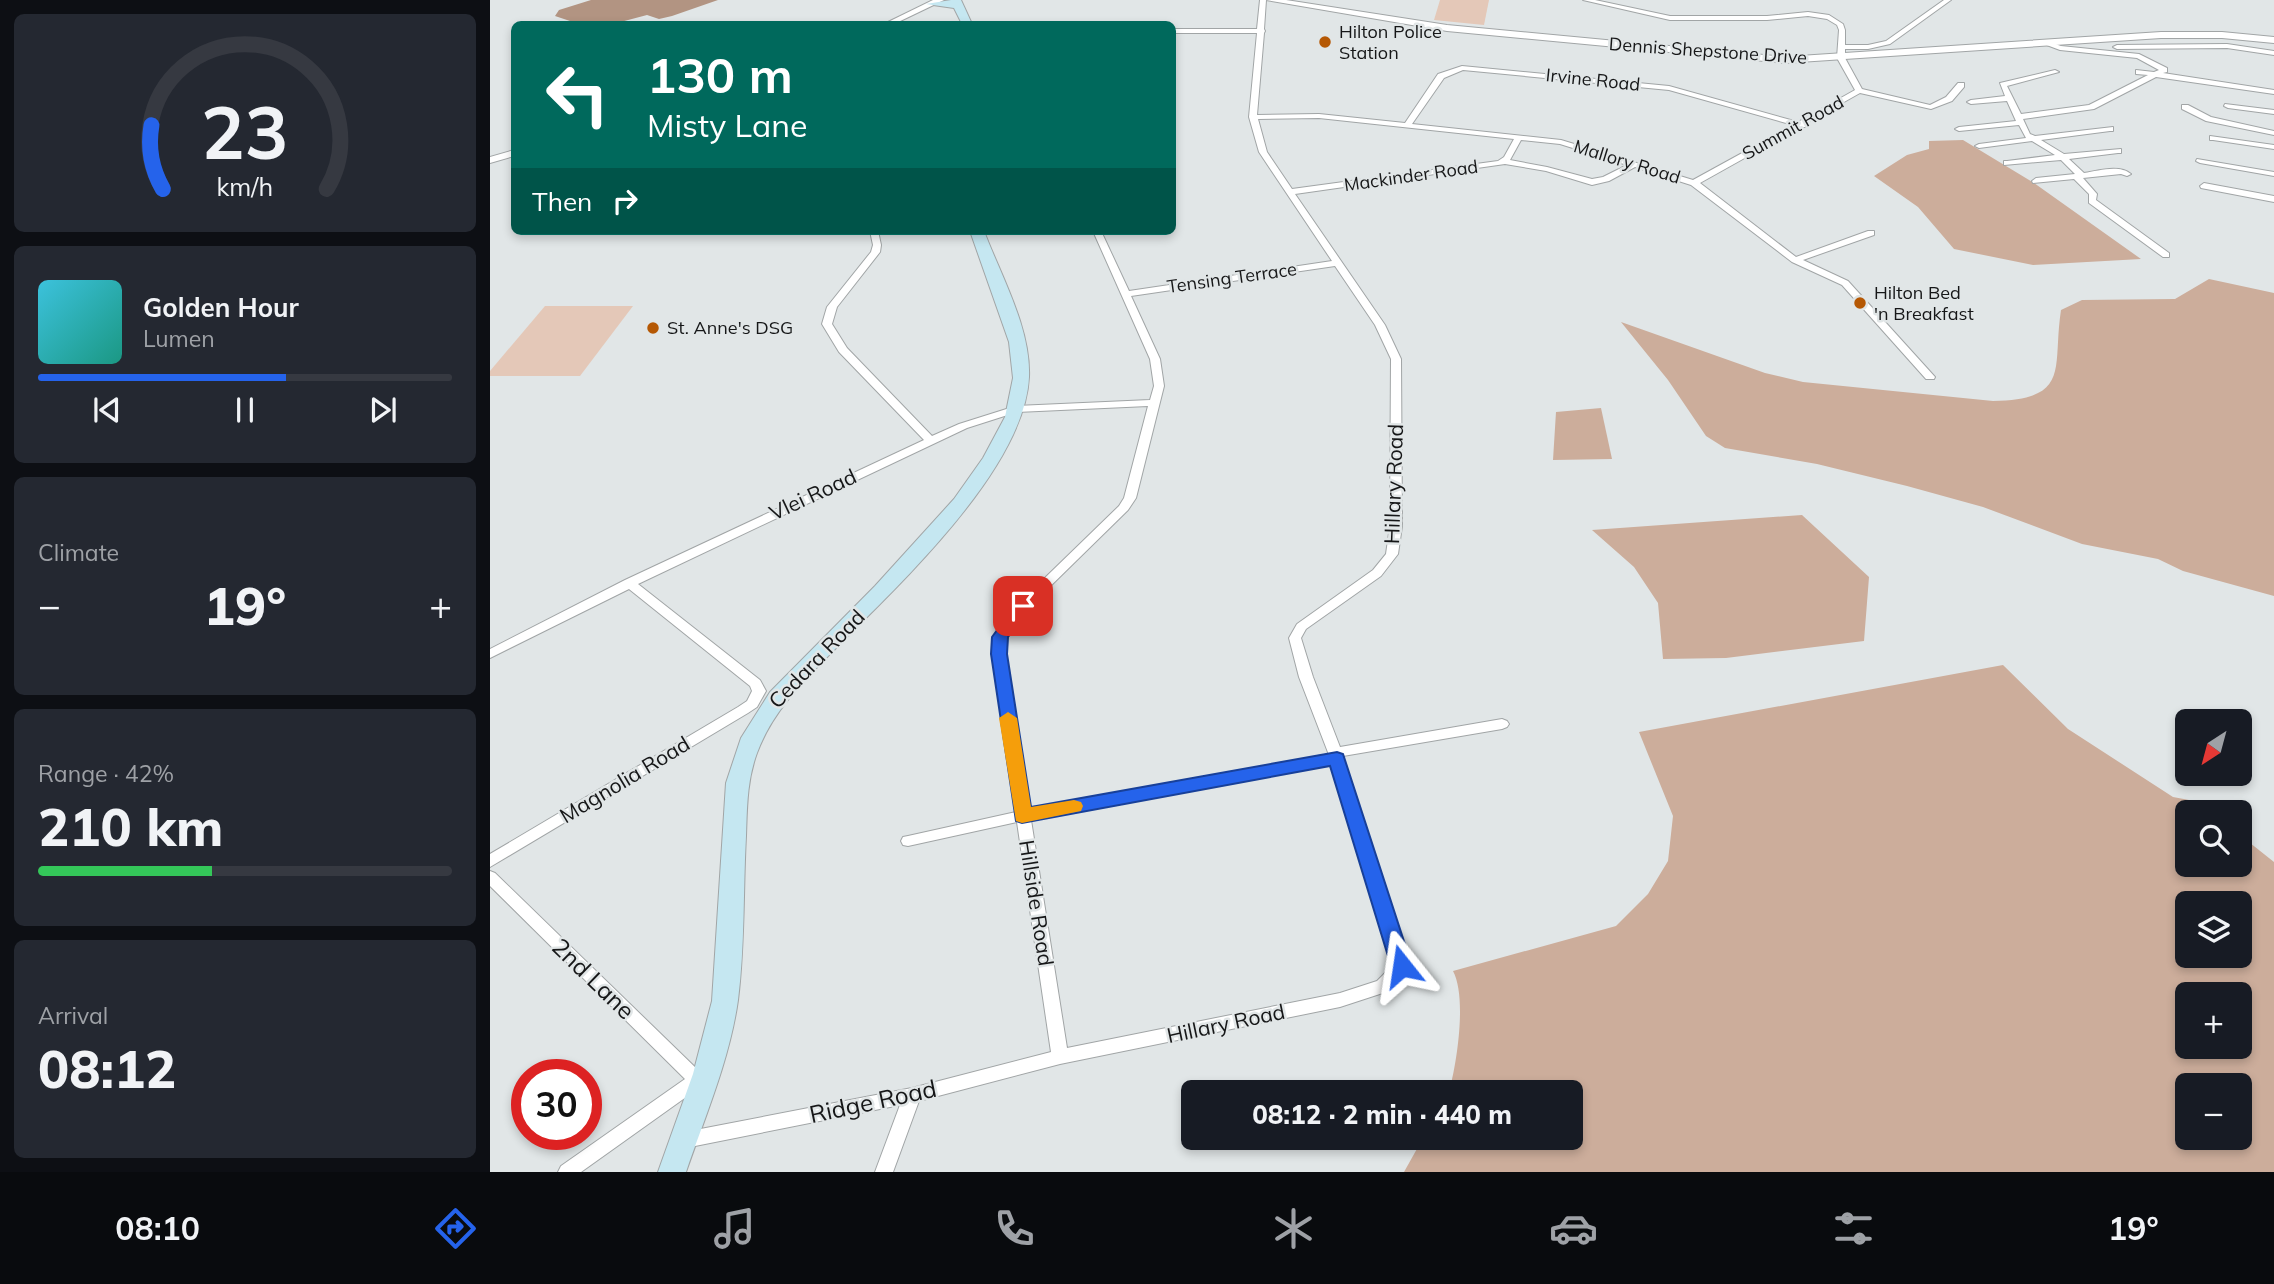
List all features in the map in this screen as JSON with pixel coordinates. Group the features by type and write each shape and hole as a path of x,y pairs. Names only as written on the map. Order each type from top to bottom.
{"main road":[{"path":"935,2 959,2"},
{"path":"959,2 966,21"},
{"path":"959,2 970,21"},
{"name":"Cedara Road","path":"672,1172 725,1002 737,783 743,754 762,717 777,697 874,602 965,493 996,451 1016,409 1020,391 1019,354 978,235"}],"street":[{"name":"Hillary Road","path":"1060,1057 1340,1000 1383,986 1396,975 1402,959 1295,638 1301,627 1377,573 1392,554 1396,526 1396,359 1389,339 1263,152 1253,117 1263,0"},
{"name":"Dennis Shepstone Drive","path":"1270,0 1447,28 1760,59 1841,52 2179,34 2274,40"},
{"name":"Summit Road","path":"1586,0 1670,18 1825,16 1840,24 1841,52 1859,91 1694,183"},
{"path":"1841,52 1888,43 1948,0"},
{"path":"894,21 935,2"},
{"path":"1176,31 1262,31"},
{"path":"1959,129 2091,107 2164,70 2145,58 2118,52 2070,49 2046,43"},
{"path":"2070,49 2227,46 2274,53"},
{"path":"2138,82 2145,58"},
{"name":"Irvine Road","path":"1407,125 1441,76 1462,68 1669,88 1802,125"},
{"path":"2055,72 2004,84 2026,135 2063,158 2092,194 2092,201 2166,255"},
{"path":"2139,72 2274,92"},
{"path":"1859,91 1931,107 1949,99 1961,85"},
{"path":"1970,102 2010,99"},
{"path":"2228,106 2274,112"},
{"path":"2185,107 2220,122 2274,133"},
{"name":"Mallory Road","path":"1253,117 1306,115 1580,146 1694,183 1795,260 1850,287 1930,377"},
{"path":"1979,146 2110,129"},
{"name":"Mackinder Road","path":"1290,192 1503,161 1519,137"},
{"path":"2213,138 2274,148"},
{"path":"2007,163 2118,151"},
{"path":"490,160 511,154"},
{"path":"2200,160 2274,174"},
{"path":"1503,161 1592,181 1605,179 1634,164"},
{"path":"2036,181 2122,171 2127,174"},
{"path":"2204,186 2274,199"},
{"path":"1795,260 1871,233"},
{"path":"875,235 875,252 832,307 827,324 832,336 844,350 930,440"},
{"name":"Hillside Road","path":"1060,1057 999,654 1000,637 1023,606 1124,508 1137,482 1156,403 1159,372 1150,344 1099,235"},
{"name":"Tensing Terrace","path":"1126,294 1338,263"},
{"name":"Vlei Road","path":"490,654 629,583 930,440 1016,409 1156,403"},
{"name":"Magnolia Road","path":"490,861 743,710 757,697 759,691 749,678 629,583"},
{"path":"908,841 1022,816 1502,724"},
{"name":"2nd Lane","path":"490,877 701,1077"},
{"name":"Ridge Road","path":"684,1140 912,1095 1060,1057"},
{"path":"567,1172 701,1077"},
{"path":"884,1172 912,1095"}],"shaded area":[{"path":"591,0 718,0 659,19 647,15 624,21 570,21 555,16 559,10"},
{"path":"1440,0 1489,0 1484,25 1434,20"},
{"path":"1963,140 2034,183 2141,259 2033,265 1954,249 1918,207 1874,176 1907,155 1929,149 1929,141"},
{"path":"2209,279 2274,293 2274,596 2183,571 2158,559 2082,544 1983,507 1907,486 1817,464 1725,448 1706,436 1668,380 1621,322 1765,373 1803,382 1993,401 2018,399 2036,394 2047,387 2056,364 2061,310 2082,300 2175,299"},
{"path":"545,306 633,306 580,376 490,376 490,371"},
{"path":"1601,408 1612,459 1553,460 1556,412"},
{"path":"1802,515 1869,577 1864,641 1726,658 1663,659 1658,603 1634,567 1592,530"},
{"path":"2003,665 2068,729 2173,797 2189,800 2175,800 2175,877 2252,877 2252,845 2274,862 2274,1172 1404,1172 1416,1150 1583,1150 1583,1080 1452,1080 1460,1013 1457,982 1453,971 1616,926 1648,894 1668,861 1673,816 1639,732"}],"slow traffic":[{"path":"1008,718 1022,816 1074,806"}],"place":[{"name":"Hilton Police Station","path":"1325,42"},
{"name":"Hilton Bed 'n Breakfast","path":"1860,303"},
{"name":"St. Anne's DSG","path":"653,328"}],"route":[{"path":"1023,606 1000,637 999,654 1022,816 1337,758 1402,966"}]}
